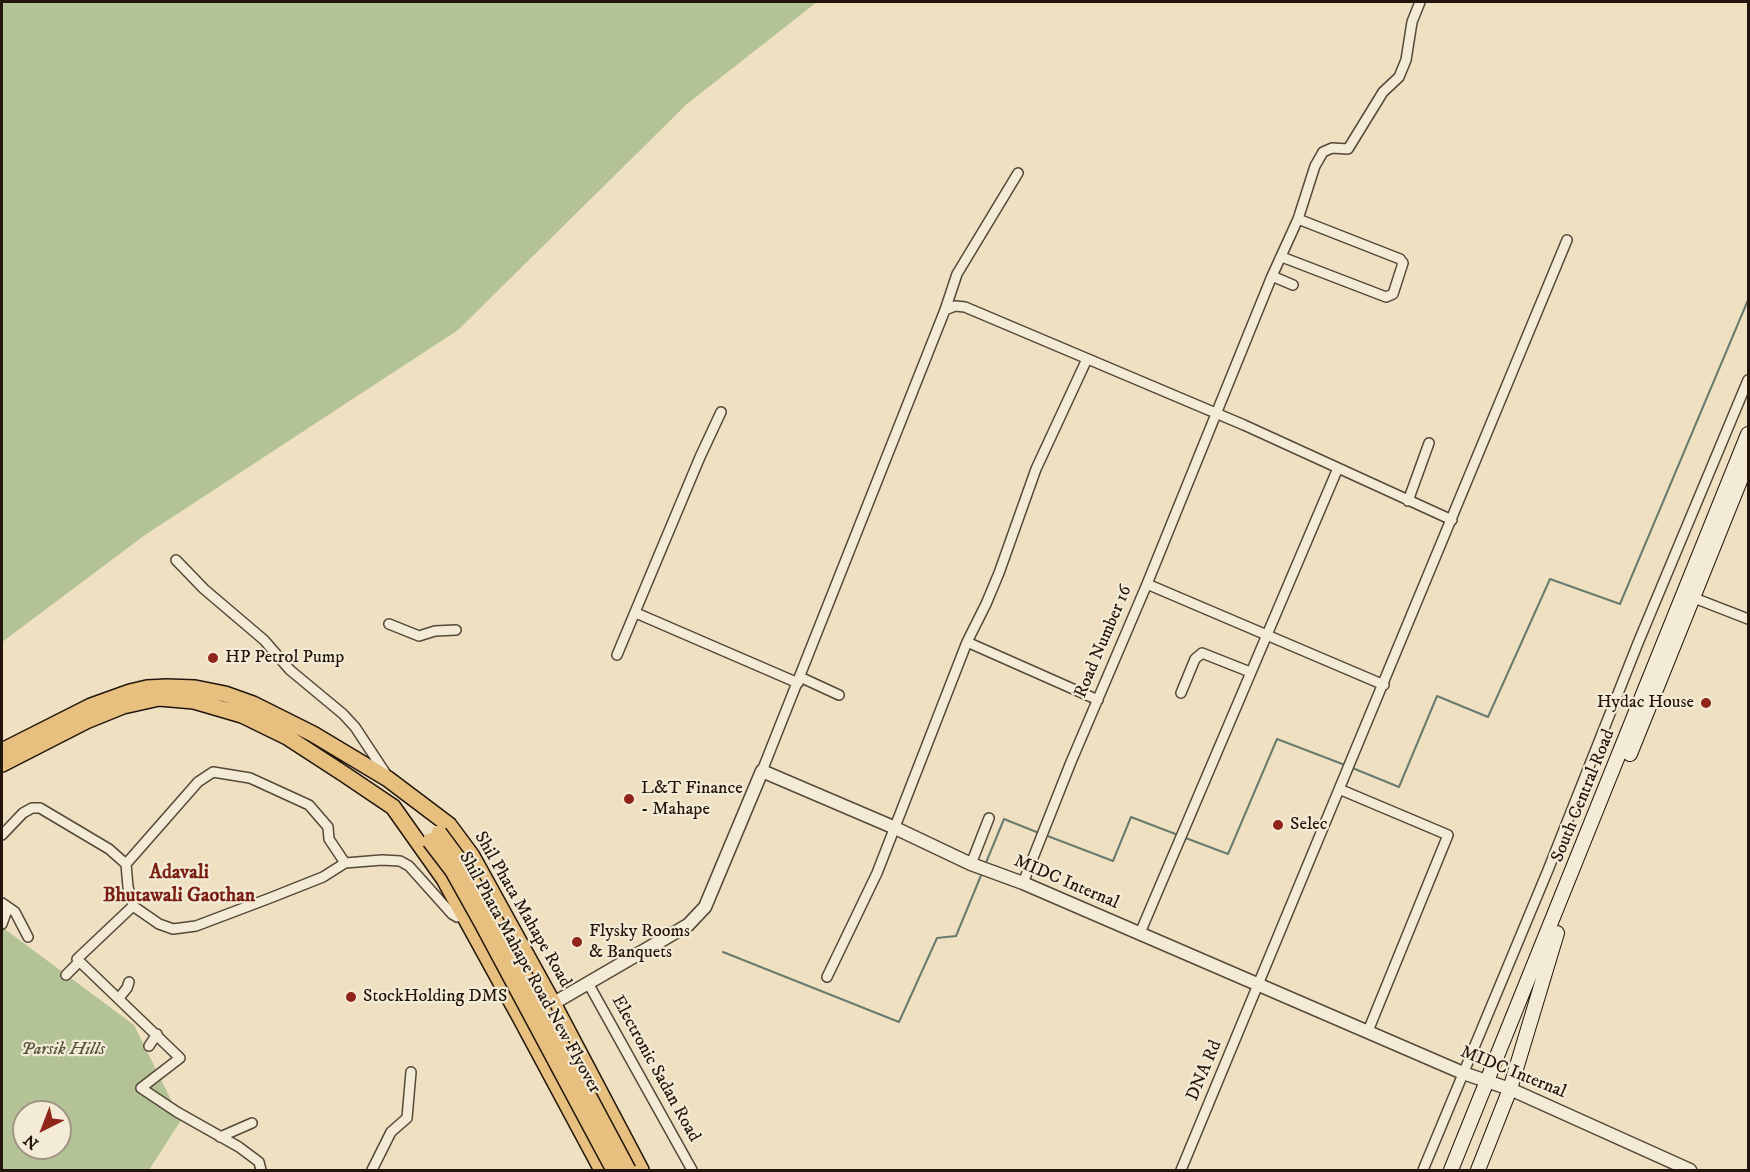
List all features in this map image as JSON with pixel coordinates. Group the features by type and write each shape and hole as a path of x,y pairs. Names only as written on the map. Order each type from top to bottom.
{"main road":[{"name":"South Central Road","path":"1478,1170 1510,1089 1555,939 1689,596 1749,434"},
{"name":"South Central Road","path":"1451,1170 1689,596 1749,461"},
{"name":"Shil Phata Mahape Road","path":"2,751 91,706 130,692 147,688 195,688 225,694 253,704 313,734 388,779 449,825 472,856 641,1170"},
{"path":"2,764 86,721 123,706 159,698 194,701 242,715 287,737 393,807 444,879 602,1170"},
{"name":"Shil Phata Mahape Road New Flyover","path":"404,792 435,837 615,1170"},
{"name":"Shil Phata Mahape Road New Flyover","path":"393,807 435,837 462,864 492,915 627,1170"}],"street":[{"name":"Road Number 16","path":"1023,883 1036,846 1147,584 1272,276 1298,219 1315,166 1323,152 1332,148 1348,149 1383,92 1399,77 1406,60 1412,22 1420,2"},
{"path":"522,1021 688,925 705,907 799,680 945,310 957,274 1018,173"},
{"path":"1282,257 1386,297 1393,294 1403,263 1400,259 1298,219"},
{"name":"DNA Rd","path":"1181,1170 1567,240"},
{"path":"1272,276 1293,285"},
{"path":"945,310 955,306 965,307 1216,413 1452,520"},
{"path":"827,977 877,873 967,642 986,604 1036,469 1087,359"},
{"path":"1423,1170 1548,870 1638,643 1749,380"},
{"path":"617,655 721,412"},
{"path":"1408,501 1429,443"},
{"path":"1140,933 1338,468"},
{"path":"176,560 204,589 264,640 290,670 355,727 388,779"},
{"path":"1147,584 1384,685"},
{"path":"1689,596 1749,619"},
{"path":"636,612 839,695"},
{"path":"389,624 419,636 435,631 456,630"},
{"path":"967,642 1098,700"},
{"path":"1181,693 1195,658 1202,653 1250,672"},
{"name":"MIDC Internal","path":"762,771 893,827 971,864 1023,883 1463,1072 1510,1089 1690,1170"},
{"path":"126,864 198,782 213,772 250,778 309,805 328,827 329,839 345,863"},
{"path":"1340,786 1448,835 1368,1031"},
{"path":"2,836 23,813 32,808 40,808 109,849 126,864 133,906 159,924 173,929 196,926 323,877 345,863 400,861 409,866 457,917 496,898"},
{"path":"971,864 989,818"},
{"path":"419,877 433,865"},
{"path":"2,924 5,905 15,912 28,937"},
{"path":"133,906 76,959 180,1058 141,1088 239,1147 259,1162 261,1170"},
{"path":"66,975 79,962"},
{"path":"119,998 129,982"},
{"name":"Electronic Sadan Road","path":"588,983 692,1170"},
{"path":"148,1046 157,1034"},
{"path":"372,1170 391,1132 407,1118 411,1072"},
{"path":"220,1137 252,1123"}],"green space":[{"path":"2,2 817,2 687,104 458,330 145,535 2,642"},
{"name":"Parsik Hills","path":"2,927 134,1025 177,1112 183,1117 149,1170 2,1170"}],"waterway":[{"path":"1350,767 1399,787 1437,696 1488,717 1550,579 1620,604 1748,300"},
{"path":"1183,837 1228,854 1277,739 1345,765"},
{"path":"1045,835 1113,861 1131,817 1178,835"},
{"path":"985,865 1004,819 1039,833"},
{"path":"723,952 899,1022 937,938 956,936 982,873"}],"place":[{"name":"HP Petrol Pump","path":"213,658"},
{"name":"Hydac House","path":"1706,703"},
{"name":"L&T Finance - Mahape","path":"629,799"},
{"name":"Selec","path":"1278,825"},
{"name":"Flysky Rooms & Banquets","path":"577,942"},
{"name":"StockHolding DMS","path":"351,997"}],"district":[{"name":"Adavali Bhutawali Gaothan","path":"179,886"}]}
